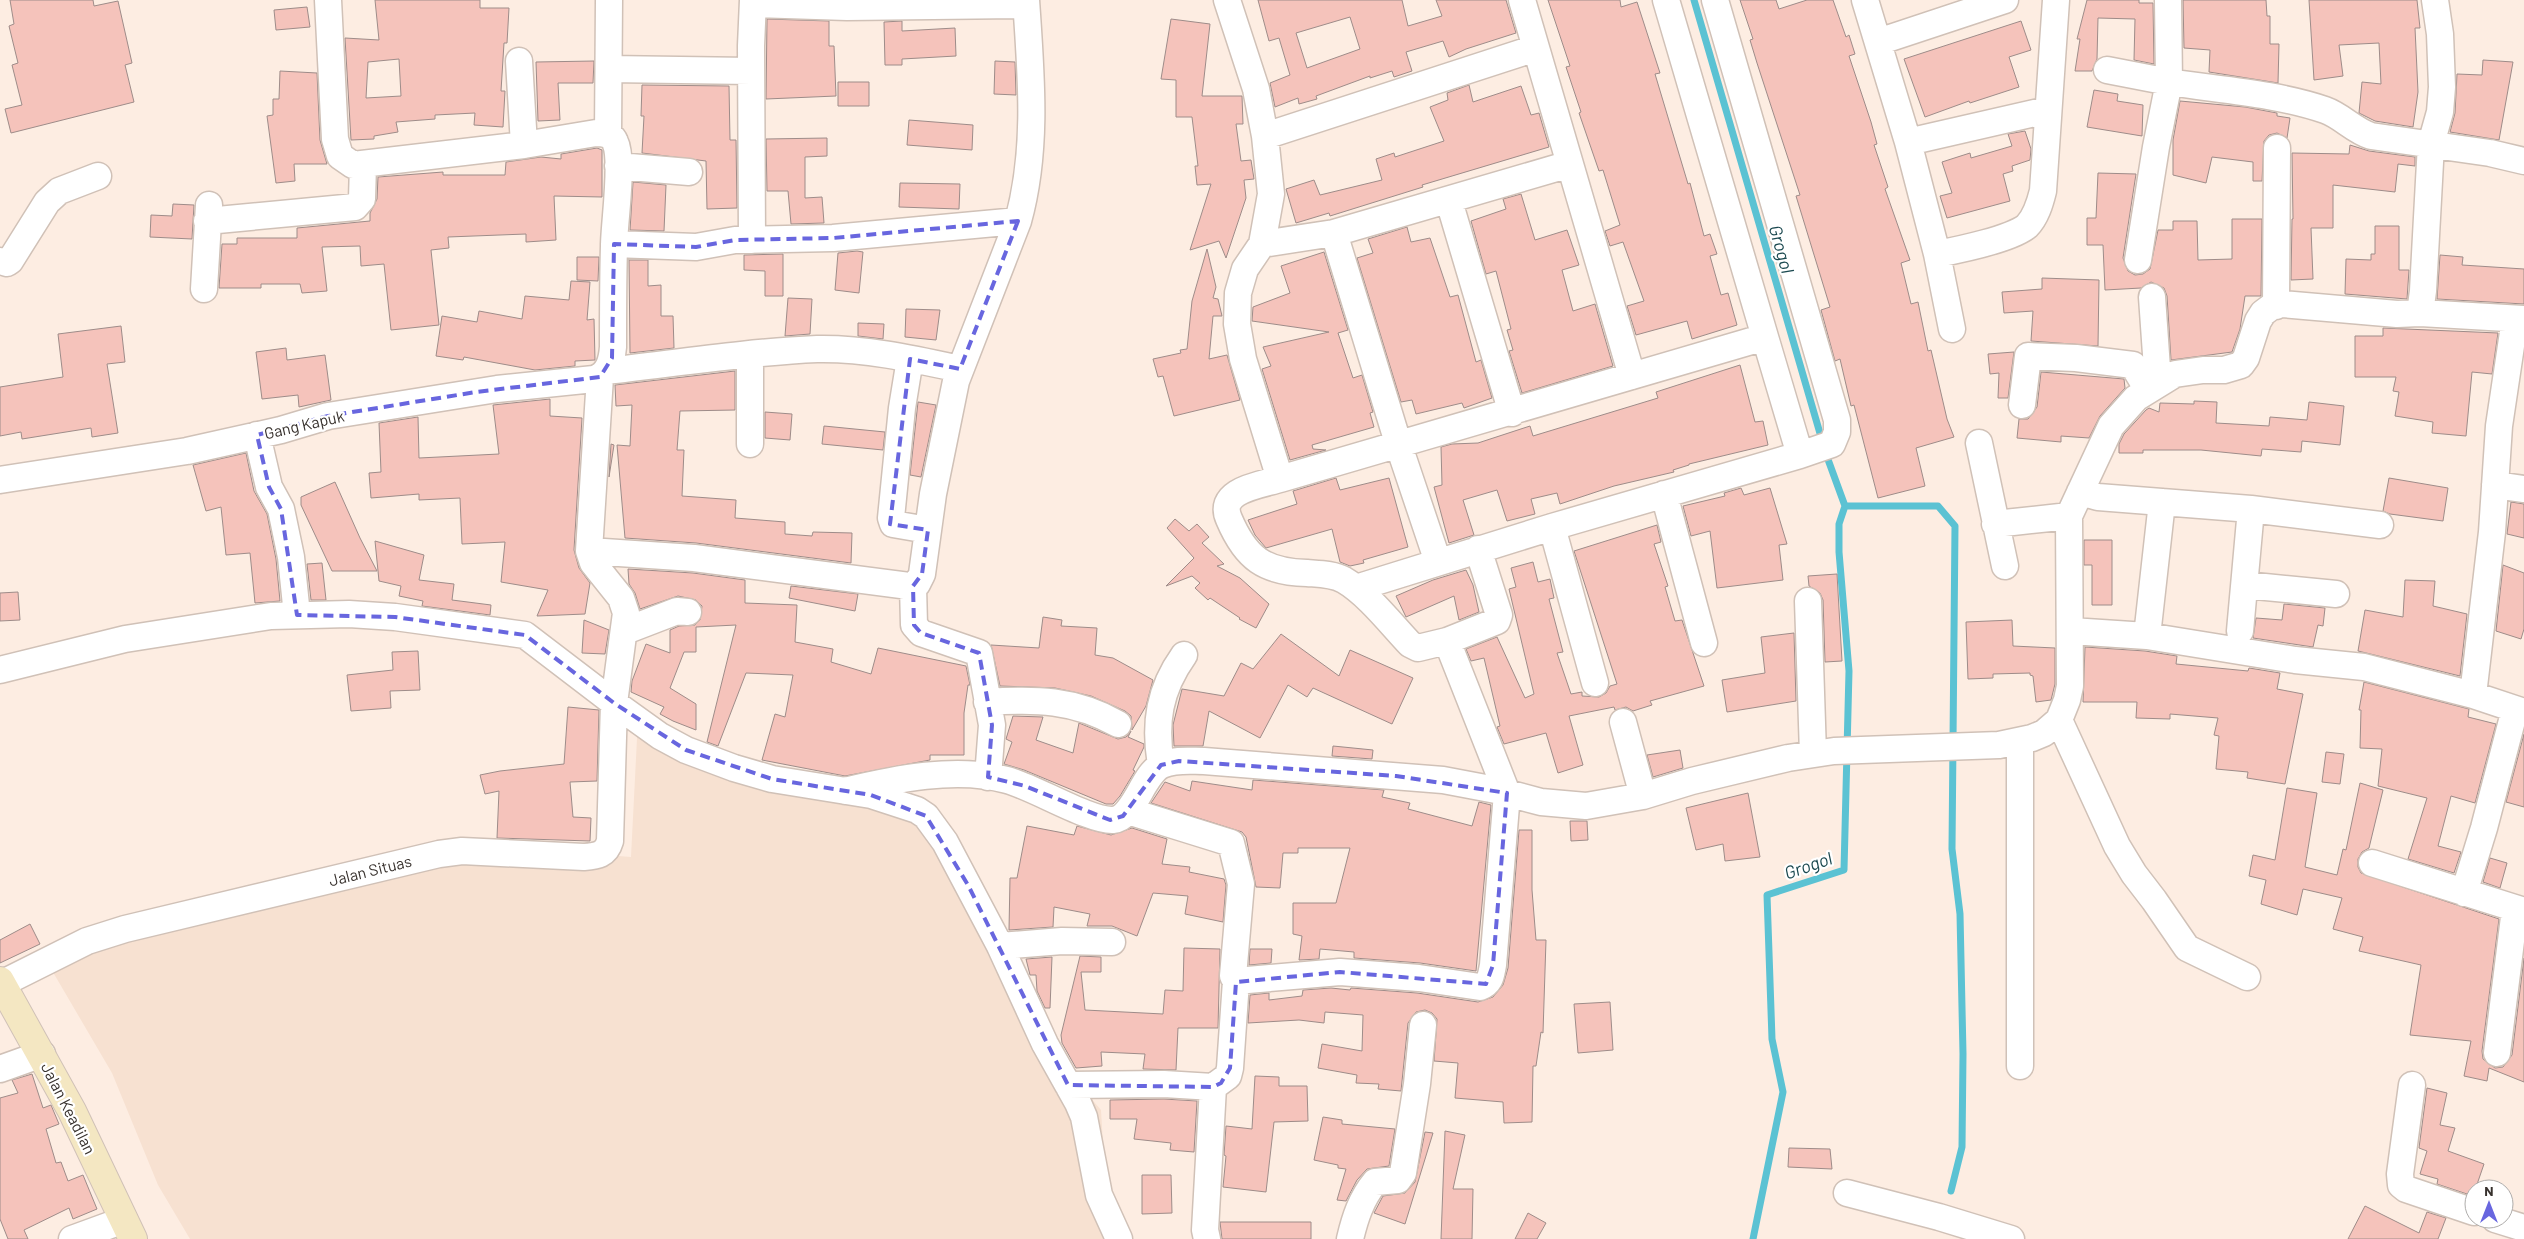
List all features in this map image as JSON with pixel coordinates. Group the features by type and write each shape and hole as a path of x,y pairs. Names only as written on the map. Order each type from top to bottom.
{"main road":[{"name":"Jalan Keadilan","path":"1,982 72,1111 128,1230"}],"street":[{"path":"328,0 337,149 345,162 352,166 524,145 596,133 608,134"},
{"path":"608,0 608,134 616,143 618,166 614,244 613,347 612,358 603,374 589,551 593,564 610,583 624,605 626,613 614,704"},
{"path":"1227,0 1256,89 1265,136 1271,194 1262,244 1246,269 1238,293 1237,324 1243,359 1280,479"},
{"path":"1522,0 1632,376"},
{"path":"1666,0 1765,337 1816,450"},
{"path":"1356,588 1478,549 1816,450 1835,442 1837,420 1715,0"},
{"path":"1865,0 1908,142 1937,254 1952,330"},
{"path":"1937,254 1974,246 2017,232 2030,222 2039,206 2043,191 2056,0"},
{"path":"2138,260 2156,146 2169,82 2168,0"},
{"path":"2420,313 2423,291 2431,144 2440,112 2442,87 2440,34 2435,0"},
{"path":"1878,42 1996,1"},
{"path":"589,551 694,558 913,586 917,584 922,574 949,410 960,369 1018,221 1031,155 1031,76 1026,3 847,7 753,2 751,71 752,240"},
{"path":"1265,136 1536,48"},
{"path":"519,61 524,145"},
{"path":"609,69 751,71"},
{"path":"2107,70 2310,105 2338,115 2360,132 2371,136 2431,144 2524,161"},
{"path":"1908,142 2048,110"},
{"path":"2276,306 2277,148"},
{"path":"1262,244 1334,233 1449,201 1570,164"},
{"path":"204,289 208,213 355,207 362,199 363,166"},
{"path":"618,166 689,172"},
{"path":"0,262 7,263 10,261 38,214 59,191 98,176"},
{"path":"1449,201 1512,413"},
{"path":"614,244 696,247 735,240 853,236 1018,221"},
{"path":"1334,233 1399,446 1438,562"},
{"path":"2152,297 2153,386"},
{"path":"845,791 881,782 918,777 988,777 1016,783 1104,819 1117,819 1128,811 1147,780 1160,765 1179,761 1204,761 1443,780 1541,802 1568,806 1604,804 1642,796 1716,774 1824,752 1965,747 2020,741 2044,733 2059,720 2070,686 2069,516 2111,426 2136,398 2175,374 2203,370 2224,370 2240,365 2246,358 2263,313 2282,304 2397,314 2420,313 2520,319 2499,426 2492,532 2474,695"},
{"path":"1478,549 1498,619 1447,642 1423,648 1413,646 1356,588 1333,576 1279,572 1268,568 1254,556 1241,540 1227,515 1228,501 1238,493 1280,479 1512,413 1765,337"},
{"name":"Gang Kapuk","path":"0,480 187,451 282,430 328,416 694,359 819,349 910,359 960,369"},
{"path":"750,355 750,444"},
{"path":"2022,405 2028,356 2076,358 2133,365 2153,386"},
{"path":"910,359 902,408 891,518 893,524 928,530"},
{"path":"257,435 269,487 281,509 291,557 298,615"},
{"path":"1980,443 2005,566"},
{"path":"2495,485 2524,489"},
{"path":"2080,492 2098,497 2252,509 2380,525"},
{"path":"1664,494 1704,643"},
{"path":"2147,636 2162,502"},
{"path":"2240,631 2252,509"},
{"path":"1996,524 2069,516"},
{"path":"1552,527 1595,683"},
{"path":"2244,585 2336,594"},
{"path":"913,586 914,626 921,633 979,653 992,734 988,777"},
{"path":"1808,601 1824,752"},
{"path":"625,631 677,611 688,612"},
{"path":"0,670 134,637 262,618 298,615 349,614 395,617 525,635 614,704 660,736 706,758 772,778 871,795 896,802 926,816 945,842 1000,946 1045,1044 1084,1117 1099,1195 1119,1239"},
{"path":"2071,630 2147,636 2295,660 2364,667 2474,695 2519,710 2464,893"},
{"path":"1236,981 1340,972 1419,978 1480,987 1490,979 1493,965 1507,794 1447,642"},
{"path":"1160,765 1157,744 1160,701 1168,680 1184,655"},
{"path":"987,702 1037,700 1056,702 1099,714 1118,724"},
{"name":"Jalan Situas","path":"1,982 87,942 154,921 439,854 462,851 584,856 603,854 608,849 610,841 614,704"},
{"path":"2059,720 2116,846 2186,948 2247,977"},
{"path":"1623,722 1642,796"},
{"path":"2020,741 2020,1066"},
{"path":"1068,1085 1164,1084 1213,1086 1228,1076 1230,1068 1236,981 1233,976 1241,884 1231,843 1128,811"},
{"path":"2372,863 2520,910 2497,1053"},
{"path":"1000,946 1062,942 1112,942"},
{"path":"1350,1239 1355,1217 1366,1193 1375,1182 1398,1180 1403,1173 1417,1084 1423,1024"},
{"path":"0,1069 42,1054"},
{"path":"2412,1085 2400,1174 2401,1185 2406,1189 2464,1209"},
{"path":"1207,1239 1205,1230 1213,1086"},
{"path":"1847,1193 1939,1217 2011,1239"},
{"path":"72,1239 128,1230"}],"highlighted area":[{"path":"1018,221 960,369 910,359 890,524 928,530 922,574 913,586 914,625 921,633 979,653 992,725 988,777 1025,786 1110,820 1123,816 1161,765 1179,761 1396,776 1507,793 1493,965 1486,984 1340,972 1236,982 1230,1068 1221,1083 1213,1087 1068,1085 968,885 926,816 871,795 772,779 686,750 614,703 525,635 395,617 297,615 281,509 269,487 257,435 328,416 476,392 600,377 612,358 614,244 696,247 735,240 833,238"}],"shaded area":[{"path":"638,719 743,762 928,808 1059,1061 1101,1110 1105,1178 1128,1239 190,1239 158,1185 112,1073 40,950 444,842 631,857"}],"building":[{"path":"10,0 93,0 94,6 118,1 132,63 125,65 134,102 11,133 5,109 22,105 12,65 18,63 9,26 14,24"},
{"path":"375,0 480,0 480,8 509,8 507,43 504,43 501,91 505,91 503,127 474,125 475,113 435,115 435,119 396,122 398,132 374,136 374,139 351,140 345,38 379,40","holes":["399,59 401,96 366,98 368,62"]},
{"path":"1258,0 1402,0 1408,26 1442,16 1436,0 1506,0 1516,33 1466,49 1449,57 1443,41 1406,52 1412,71 1394,77 1392,71 1370,78 1370,76 1316,96 1317,99 1299,104 1298,98 1275,107 1270,83 1290,75 1279,38 1269,41","holes":["1350,17 1360,49 1307,68 1296,33"]},
{"path":"1548,0 1620,0 1621,7 1637,2 1660,73 1655,74 1688,184 1690,183 1704,236 1710,234 1717,254 1710,256 1721,295 1728,293 1737,325 1692,339 1687,321 1636,335 1627,306 1644,301 1623,242 1610,246 1605,231 1620,225 1603,170 1599,171 1579,113 1581,112 1566,67 1570,66"},
{"path":"1740,0 1776,0 1779,9 1807,0 1833,0 1846,37 1849,35 1855,54 1849,56 1877,144 1874,145 1888,187 1885,189 1910,260 1901,263 1911,304 1918,302 1928,351 1931,350 1947,419 1954,437 1916,448 1925,486 1878,498 1854,405 1851,406 1840,359 1835,361 1821,310 1830,307 1796,196 1800,195 1757,63 1750,40 1753,39"},
{"path":"2087,0 2139,0 2139,3 2153,3 2154,64 2134,60 2135,19 2098,18 2097,59 2092,71 2075,71 2080,39 2077,39"},
{"path":"2183,0 2266,0 2267,16 2270,16 2270,44 2279,44 2278,83 2209,72 2210,50 2184,48"},
{"path":"2309,0 2417,0 2420,28 2415,28 2418,92 2413,127 2375,121 2359,113 2362,82 2381,84 2379,43 2339,45 2343,76 2314,80"},
{"path":"307,7 310,27 276,30 274,10"},
{"path":"767,19 829,21 829,46 834,46 836,96 766,99"},
{"path":"1171,19 1210,24 1202,96 1242,96 1243,124 1236,124 1241,161 1251,160 1254,179 1244,180 1246,198 1226,258 1219,241 1190,250 1211,184 1197,185 1195,166 1198,166 1192,117 1176,117 1176,80 1161,79"},
{"path":"902,21 902,31 955,28 956,56 902,59 902,65 885,65 884,22"},
{"path":"2021,21 2031,50 2009,57 2019,87 1970,103 1969,101 1925,117 1904,59"},
{"path":"2483,60 2513,62 2499,140 2450,132 2455,113 2457,74 2482,75"},
{"path":"594,61 593,83 558,83 560,120 538,121 536,62"},
{"path":"995,61 1015,62 1016,95 994,94"},
{"path":"280,71 317,73 320,140 327,164 294,164 295,181 276,183 267,116 273,115 273,99 279,99"},
{"path":"838,82 869,82 869,106 838,106"},
{"path":"642,85 729,86 730,140 736,140 737,208 707,209 706,161 642,153 644,116 641,116"},
{"path":"1469,85 1473,102 1521,86 1531,115 1539,113 1549,147 1422,185 1423,187 1330,216 1329,213 1296,223 1286,189 1314,180 1320,195 1382,180 1376,159 1394,153 1395,157 1444,141 1430,107 1448,100 1447,93"},
{"path":"2094,90 2118,94 2117,101 2143,105 2142,136 2087,127"},
{"path":"2180,101 2245,107 2277,113 2277,116 2290,118 2287,138 2277,133 2269,135 2264,141 2262,181 2253,181 2253,162 2212,157 2206,183 2173,175 2173,140"},
{"path":"909,120 973,125 972,150 907,145"},
{"path":"2025,131 2031,149 2030,160 2012,166 2013,171 2003,174 2010,201 1947,218 1940,196 1952,193 1942,162 1970,153 1971,158 2012,146 2008,134"},
{"path":"827,138 827,156 805,157 805,198 822,197 824,223 791,224 788,191 767,191 766,139"},
{"path":"2350,145 2369,151 2415,157 2415,166 2398,164 2395,192 2333,185 2333,228 2311,228 2313,279 2291,280 2293,219 2292,153 2349,154"},
{"path":"597,148 602,150 602,197 554,196 556,240 526,242 526,234 448,237 449,248 431,250 439,325 391,330 384,264 361,266 360,246 322,247 327,291 302,293 300,284 261,284 261,288 219,288 222,244 237,244 237,238 297,238 297,228 370,221 370,213 377,199 378,177 443,172 443,175 505,175 506,162 541,157 561,159 561,154"},
{"path":"2098,173 2136,174 2123,258 2128,271 2135,275 2143,274 2150,269 2158,230 2173,230 2173,221 2197,221 2198,260 2232,259 2232,219 2262,219 2261,296 2245,296 2240,329 2232,352 2171,360 2167,296 2164,288 2151,282 2141,288 2105,290 2103,245 2087,245 2087,218 2096,218"},
{"path":"633,182 666,185 664,231 630,230"},
{"path":"900,183 960,184 959,209 899,207"},
{"path":"1521,194 1535,240 1567,230 1579,265 1562,270 1573,311 1595,304 1613,366 1522,393 1509,351 1513,350 1507,330 1511,329 1496,271 1486,274 1471,221 1506,209 1503,199"},
{"path":"173,204 194,205 192,239 150,237 151,215 172,216"},
{"path":"2375,226 2399,226 2399,270 2409,270 2407,299 2345,294 2346,259 2371,260 2371,254 2375,254"},
{"path":"1407,227 1411,242 1430,238 1450,297 1458,295 1476,362 1481,360 1492,398 1464,408 1462,403 1416,414 1412,400 1401,402 1357,258 1373,253 1368,239"},
{"path":"1207,249 1216,287 1213,298 1218,299 1222,316 1213,316 1209,359 1227,355 1240,400 1174,416 1163,376 1158,377 1153,359 1181,353 1180,350 1187,349 1192,301"},
{"path":"863,252 859,293 835,290 838,253"},
{"path":"1324,252 1348,330 1338,333 1353,378 1362,375 1373,412 1370,413 1374,427 1312,445 1313,449 1326,450 1290,460 1262,369 1271,366 1263,347 1329,332 1252,321 1253,307 1290,293 1281,266"},
{"path":"783,254 783,296 765,296 765,271 744,270 744,255"},
{"path":"2440,255 2463,257 2462,265 2524,269 2524,304 2437,299"},
{"path":"577,257 599,257 598,281 577,280"},
{"path":"629,260 648,260 648,286 661,285 661,316 673,316 674,348 630,353"},
{"path":"2042,278 2099,280 2098,346 2031,341 2033,311 2004,313 2002,292 2042,289"},
{"path":"571,281 590,282 587,320 594,319 595,360 575,361 575,366 535,370 464,357 463,360 436,356 442,316 477,322 479,311 522,319 525,296 569,300"},
{"path":"788,298 812,299 810,334 785,336"},
{"path":"906,309 940,310 936,340 905,337"},
{"path":"858,323 884,324 883,339 858,336"},
{"path":"121,326 125,362 107,364 118,433 92,437 91,428 22,439 21,432 0,436 0,387 63,377 58,334"},
{"path":"2383,328 2498,333 2492,374 2472,372 2466,436 2432,433 2433,422 2395,416 2399,392 2393,391 2396,377 2355,377 2355,336 2383,336"},
{"path":"286,348 287,360 325,355 331,400 299,407 298,395 262,399 256,352"},
{"path":"2014,352 2008,398 1998,398 1999,373 1990,374 1988,354"},
{"path":"1740,365 1755,422 1763,421 1768,445 1689,464 1673,470 1674,472 1614,486 1560,504 1557,493 1531,499 1535,514 1507,521 1497,490 1463,500 1474,535 1449,543 1434,487 1442,485 1441,447 1452,444 1478,443 1530,426 1533,436 1658,398 1656,392"},
{"path":"735,371 735,410 680,411 677,450 684,450 682,496 736,500 735,518 785,522 785,534 812,536 813,532 852,533 851,563 696,543 625,538 617,445 630,446 632,405 616,406 615,385"},
{"path":"2041,372 2124,379 2125,388 2100,416 2089,438 2061,436 2061,442 2017,438 2019,419 2028,419 2037,407"},
{"path":"550,399 550,416 582,418 574,550 579,568 590,583 585,614 537,616 548,590 501,582 505,542 462,544 460,498 419,500 419,494 371,498 369,473 381,472 379,423 418,417 419,458 499,454 493,405"},
{"path":"2194,401 2217,402 2216,423 2269,426 2270,417 2307,420 2309,402 2344,406 2340,445 2302,441 2301,452 2262,449 2261,456 2201,450 2143,450 2143,453 2119,453 2119,444 2124,434 2146,410 2149,408 2159,412 2160,403 2194,404"},
{"path":"918,402 936,405 921,477 910,475"},
{"path":"765,412 792,414 790,440 765,438"},
{"path":"824,426 885,432 883,450 822,444"},
{"path":"611,444 614,445 609,477"},
{"path":"246,453 254,491 267,514 276,559 280,601 255,603 250,553 226,555 221,507 206,511 193,465"},
{"path":"1336,478 1340,490 1389,478 1408,547 1363,560 1364,563 1350,566 1340,562 1332,529 1266,548 1255,535 1248,520 1297,504 1293,491"},
{"path":"2389,478 2448,488 2443,521 2390,514 2383,511"},
{"path":"335,482 377,571 332,571 301,505 301,497"},
{"path":"1741,488 1744,495 1770,488 1787,544 1779,545 1783,580 1717,588 1710,531 1691,536 1683,506 1725,496 1724,493"},
{"path":"2511,502 2524,504 2524,538 2507,534"},
{"path":"1175,519 1189,531 1197,524 1209,537 1202,543 1224,564 1217,566 1240,578 1269,604 1256,628 1239,619 1210,598 1208,600 1195,588 1200,583 1192,576 1166,586 1194,558 1167,528"},
{"path":"1657,525 1661,542 1654,544 1668,586 1665,587 1675,621 1682,620 1704,686 1650,701 1652,705 1633,711 1626,707 1615,710 1614,707 1569,716 1583,765 1558,773 1546,733 1504,744 1497,727 1500,726 1484,658 1471,661 1466,649 1497,637 1525,698 1534,694 1509,589 1516,587 1511,568 1533,562 1538,582 1550,579 1554,598 1549,599 1563,652 1557,653 1571,694 1582,692 1582,696 1599,697 1606,693 1610,686 1617,684 1574,551"},
{"path":"2084,540 2112,540 2112,605 2092,605 2092,565 2084,565"},
{"path":"375,541 424,555 419,580 454,584 452,600 491,605 490,615 422,606 423,601 399,596 401,586 379,581"},
{"path":"322,563 326,600 311,600 307,564"},
{"path":"2503,565 2524,573 2524,629 2521,639 2496,631"},
{"path":"628,569 693,573 745,580 745,603 797,605 795,642 833,649 831,662 871,674 878,648 966,666 970,685 968,685 964,713 964,755 930,755 930,760 845,776 762,760 775,714 785,717 793,675 746,673 718,746 707,742 736,625 696,627 696,652 684,652 670,688 696,704 696,730 673,721 660,714 664,707 631,692 632,681 646,644 670,653 670,630 679,626 695,625 700,620 702,606 696,600 678,596 640,609 635,593 629,584"},
{"path":"1466,570 1473,585 1479,612 1459,620 1454,596 1406,617 1396,596 1433,580"},
{"path":"1837,574 1842,661 1825,662 1823,600 1820,593 1809,586 1808,576"},
{"path":"2405,580 2435,581 2433,606 2467,614 2460,676 2358,651 2365,610 2403,617"},
{"path":"791,586 858,594 855,611 789,598"},
{"path":"18,592 20,620 0,621 0,593"},
{"path":"2284,604 2325,608 2323,626 2318,625 2313,647 2253,638 2256,618 2282,620"},
{"path":"1043,617 1062,620 1061,626 1097,628 1095,655 1113,658 1153,680 1146,706 1132,730 1131,716 1125,711 1091,696 1055,688 1000,686 991,645 1039,648"},
{"path":"584,620 609,630 605,654 582,653"},
{"path":"2012,620 2013,646 2055,648 2055,684 2051,700 2036,702 2033,676 2030,673 1993,674 1993,678 1968,679 1966,622"},
{"path":"1794,633 1796,701 1727,712 1722,680 1765,673 1761,637"},
{"path":"1281,634 1339,676 1350,650 1413,678 1392,724 1313,688 1307,697 1288,685 1260,738 1209,711 1203,746 1174,746 1173,725 1182,689 1224,696 1241,663 1253,669"},
{"path":"2085,647 2145,651 2177,656 2176,664 2248,671 2249,668 2280,673 2277,689 2303,694 2285,784 2247,778 2248,772 2216,769 2219,736 2214,735 2218,718 2170,714 2170,719 2136,718 2137,702 2083,702"},
{"path":"418,651 420,690 390,691 391,708 351,711 347,675 393,670 392,652"},
{"path":"2364,682 2469,709 2468,717 2496,724 2475,803 2451,796 2438,846 2461,852 2454,873 2408,859 2427,798 2378,786 2382,749 2360,748 2361,710 2359,710"},
{"path":"568,707 599,710 597,781 570,782 573,817 591,818 590,841 497,838 499,791 485,794 480,775 564,764"},
{"path":"1013,716 1043,717 1036,740 1073,753 1079,723 1118,739 1126,737 1131,731 1128,737 1144,744 1144,747 1133,770 1135,771 1120,796 1113,804 1106,804 1024,770 1004,764 1012,742 1006,739"},
{"path":"2524,734 2524,807 2506,802"},
{"path":"1333,746 1373,750 1372,759 1332,756"},
{"path":"1680,750 1683,768 1653,777 1647,755"},
{"path":"2326,752 2344,754 2340,784 2322,782"},
{"path":"1253,780 1384,790 1382,797 1410,803 1408,809 1472,826 1479,802 1491,805 1476,971 1420,963 1354,958 1354,952 1320,949 1319,959 1299,960 1302,936 1293,934 1293,903 1336,903 1350,848 1298,848 1298,853 1283,853 1280,888 1256,887 1246,837 1242,832 1151,803 1165,782 1190,791 1192,781 1252,790"},
{"path":"2360,783 2383,790 2369,848 2362,852 2358,859 2358,867 2361,873 2499,919 2482,1051 2483,1059 2495,1068 2503,1067 2512,1055 2524,958 2524,1082 2489,1068 2487,1081 2464,1076 2471,1041 2410,1035 2421,965 2359,951 2363,937 2333,929 2342,898 2303,889 2297,915 2261,904 2266,880 2249,876 2253,855 2275,860 2287,788 2317,793 2305,867 2337,875 2343,849 2346,850"},
{"path":"1748,793 1760,857 1725,861 1723,844 1696,850 1686,808"},
{"path":"1570,821 1587,821 1588,840 1571,841"},
{"path":"1027,826 1074,835 1077,826 1111,835 1132,828 1167,839 1162,864 1190,867 1189,872 1224,879 1226,885 1223,922 1185,914 1188,896 1153,893 1137,936 1112,926 1087,926 1090,914 1054,907 1053,927 1009,930 1010,878 1017,878"},
{"path":"1519,830 1532,830 1532,890 1536,940 1546,940 1543,1033 1541,1032 1536,1066 1533,1066 1532,1122 1504,1123 1503,1102 1455,1098 1458,1063 1434,1061 1437,1019 1432,1013 1425,1010 1416,1012 1408,1023 1401,1091 1378,1089 1379,1084 1356,1083 1357,1075 1318,1068 1322,1044 1362,1051 1363,1015 1325,1012 1324,1023 1299,1020 1248,1023 1250,995 1269,993 1269,1000 1302,996 1303,990 1331,988 1350,990 1351,988 1417,993 1478,1002 1493,997 1503,985 1508,968"},
{"path":"2490,858 2507,863 2500,888 2483,882"},
{"path":"30,924 40,944 0,963 0,940"},
{"path":"1184,948 1220,949 1218,1028 1178,1028 1176,1070 1143,1069 1145,1054 1101,1052 1102,1066 1076,1068 1062,1043 1061,1035 1080,956 1101,957 1101,972 1081,972 1085,1010 1163,1014 1165,990 1183,991"},
{"path":"1250,949 1272,949 1271,963 1249,965"},
{"path":"1052,957 1050,1008 1045,1008 1037,991 1036,975 1030,975 1026,959"},
{"path":"1610,1002 1613,1050 1578,1053 1574,1004"},
{"path":"32,1074 43,1108 51,1105 59,1124 46,1129 56,1163 61,1162 68,1181 83,1175 97,1209 73,1219 69,1208 24,1230 28,1239 8,1239 0,1219 0,1098 18,1093 12,1080"},
{"path":"1255,1076 1279,1077 1279,1086 1307,1086 1308,1121 1274,1122 1266,1192 1223,1187 1226,1126 1252,1129"},
{"path":"2427,1088 2447,1093 2440,1125 2455,1128 2448,1151 2484,1164 2479,1179 2464,1179 2464,1193 2437,1184 2438,1179 2420,1174 2427,1151 2419,1148"},
{"path":"1164,1099 1197,1101 1194,1152 1170,1150 1171,1143 1134,1139 1137,1119 1110,1119 1110,1100"},
{"path":"1323,1117 1342,1120 1342,1124 1395,1129 1389,1166 1367,1169 1357,1180 1346,1201 1337,1200 1346,1169 1338,1168 1338,1165 1314,1160"},
{"path":"1445,1131 1465,1135 1453,1189 1473,1189 1472,1239 1441,1239"},
{"path":"1425,1132 1433,1133 1405,1224 1374,1213 1383,1196 1405,1193 1415,1182"},
{"path":"1789,1148 1830,1149 1832,1169 1788,1167"},
{"path":"1142,1175 1171,1175 1172,1213 1142,1214"},
{"path":"2365,1206 2419,1233 2427,1212 2446,1218 2438,1239 2348,1239"},
{"path":"1528,1213 1546,1223 1537,1239 1515,1239"},
{"path":"1220,1222 1311,1222 1311,1239 1222,1239"}],"waterway":[{"name":"Grogol","path":"1694,0 1826,454 1845,506 1938,506 1955,526 1952,849 1960,914 1963,1054 1962,1147 1951,1191"},
{"name":"Grogol","path":"1753,1239 1783,1092 1772,1039 1767,895 1844,870 1849,671 1839,552 1839,524 1845,506"}]}
